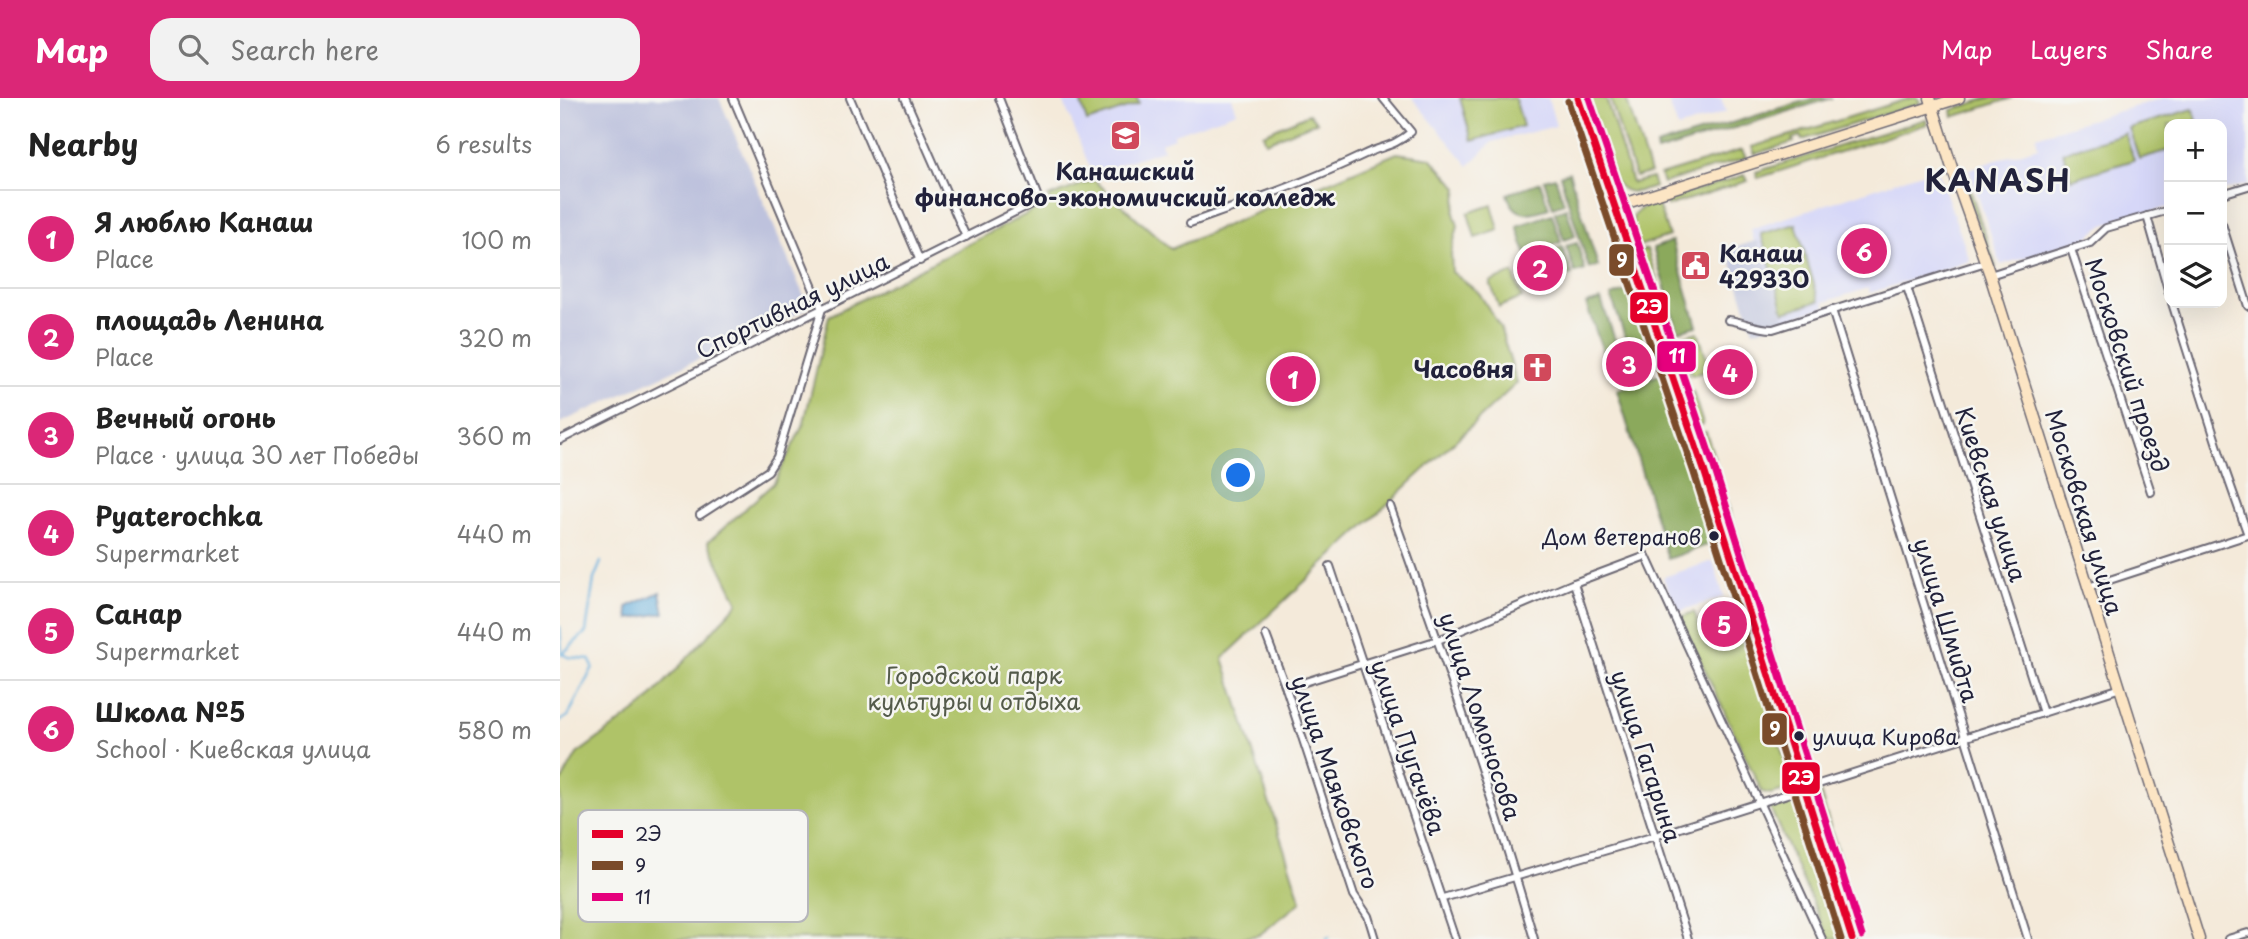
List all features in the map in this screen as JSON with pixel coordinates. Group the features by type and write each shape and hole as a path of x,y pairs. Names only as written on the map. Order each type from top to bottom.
{"street":[{"path":"700,514 768,471 777,457 822,309 733,98"},
{"path":"850,98 920,261"},
{"path":"905,98 967,237"},
{"name":"Спортивная улица","path":"560,440 1038,200 999,98"},
{"path":"1191,223 1395,144 1411,132 1383,98"},
{"path":"1578,98 1704,470 1852,939"},
{"path":"1614,207 1931,102 1959,98"},
{"name":"Московская улица","path":"1931,102 1986,262 2199,939"},
{"path":"2227,192 2248,186"},
{"path":"1990,275 2090,243 2106,228 2164,211"},
{"path":"2147,216 2164,275"},
{"path":"2227,240 2248,306"},
{"name":"Московский проезд","path":"2071,249 2151,492"},
{"path":"1728,320 1773,329 1986,262"},
{"name":"Киевская улица","path":"1907,287 2043,713"},
{"path":"2088,587 2248,535 2174,308"},
{"name":"улица Шмидта","path":"1832,310 2028,939"},
{"name":"улица Ломоносова","path":"1390,506 1438,640 1516,876 1534,939"},
{"path":"1286,688 1438,640 1646,556 1822,939"},
{"name":"улица Пугачёва","path":"1330,566 1455,939"},
{"name":"улица Гагарина","path":"1574,583 1688,939"},
{"name":"улица Маяковского","path":"1266,635 1354,895 1368,916 1375,939"},
{"path":"1443,898 1655,836 2120,688"},
{"path":"2228,939 2248,933"}],"shaded area":[{"path":"560,98 719,98 809,308 560,423"},
{"name":"Канашский финансово-экономичский колледж","path":"1062,98 1232,98 1237,112 1174,134 1174,138 1161,143 1163,150 1092,173"},
{"path":"1412,98 1548,98 1556,126 1492,142 1469,166"},
{"path":"1667,98 1721,98 1726,112 1678,128"},
{"path":"2163,98 2248,98 2248,184 2227,190 2227,119 2164,119 2164,208 2104,225 2085,239 2001,265 1969,169 2038,147 2036,136"},
{"path":"1937,168 1970,261 1870,293 1868,288 1824,302 1825,307 1784,320 1758,241 1754,241 1751,229"},
{"path":"1758,240 1785,321 1753,331 1728,250"},
{"path":"1713,561 1724,597 1677,612 1663,577"}],"green space":[{"path":"1137,98 1139,104 1087,122 1080,100"},
{"path":"1460,98 1515,98 1523,126 1472,141"},
{"path":"1588,98 1606,98 1632,183 1652,178 1655,187 1638,192 1628,191 1615,181"},
{"path":"1610,98 1626,98 1650,173 1635,177"},
{"path":"1814,98 1832,98 1657,152 1656,146"},
{"path":"1918,98 1920,103 1802,140 1800,136 1792,139 1794,142 1755,154 1752,147"},
{"path":"1989,98 2012,98 1953,117 1952,110"},
{"path":"2193,109 2196,119 2164,119 2164,152 2139,159 2129,128"},
{"path":"1309,114 1317,122 1266,142 1263,134"},
{"path":"1926,119 1927,124 1758,178 1756,172"},
{"path":"2125,133 2134,160 2071,179 2063,152"},
{"path":"1742,150 1746,158 1663,183 1660,175"},
{"name":"Городской парк культуры и отдыха","path":"1397,153 1431,158 1458,188 1454,213 1458,226 1451,252 1452,272 1479,293 1500,327 1517,383 1223,658 1301,902 1259,935 1235,939 560,939 560,784 577,754 644,705 738,603 708,542 774,483 804,423 829,316 1050,202 1048,197 1094,180 1171,249"},
{"path":"1964,171 1996,267 1993,268 1960,172"},
{"path":"1569,172 1598,266 1589,268 1560,175"},
{"path":"1745,175 1748,181 1667,206 1668,199"},
{"path":"1555,177 1564,203 1553,207 1544,180"},
{"path":"1540,182 1549,208 1529,213 1518,211 1507,194"},
{"path":"1657,202 1669,236 1639,246 1633,217 1640,209"},
{"path":"1492,205 1499,230 1475,238 1468,213"},
{"path":"1566,208 1575,236 1564,240 1555,212"},
{"path":"1552,214 1561,242 1526,254 1517,226"},
{"path":"1796,224 1819,301 1784,312 1761,234"},
{"path":"1672,241 1697,326 1678,331 1653,248"},
{"path":"1577,243 1585,270 1575,273 1566,246"},
{"path":"1562,247 1572,275 1537,287 1534,271 1538,260"},
{"path":"1647,249 1674,333 1667,336 1640,251"},
{"path":"1513,273 1522,298 1499,307 1490,282"},
{"path":"1636,288 1659,359 1642,365 1634,343 1628,345 1611,296"},
{"path":"1601,300 1618,348 1613,351 1621,373 1612,376 1586,304"},
{"path":"1698,332 1710,370 1692,375 1680,337"},
{"path":"1676,338 1688,376 1685,377 1680,375 1669,340"},
{"path":"1661,374 1714,532 1710,534 1713,543 1668,559 1617,390"},
{"path":"1693,392 1703,424 1697,426 1688,398"},
{"path":"1706,432 1716,464 1709,466 1699,434"},
{"path":"1716,469 1732,518 1727,520 1711,471"},
{"path":"1734,524 1798,731 1795,732 1730,525"},
{"path":"1694,612 1707,647 1745,635 1791,779 1788,789 1771,794 1762,792 1680,617"},
{"path":"1819,789 1842,866 1839,867 1815,791"},
{"path":"1791,799 1798,800 1848,939 1829,939 1770,808"}],"water":[{"path":"660,592 664,613 629,619 627,607"}],"waterway":[{"path":"562,654 586,632 594,579 601,562"},
{"path":"560,627 562,654 589,659 593,667 568,716 560,721"}],"transit line":[{"name":"2Э","path":"1578,98 1704,470 1852,939"},
{"name":"11","path":"1589,98 1714,467 1862,936"},
{"name":"9","path":"1568,101 1694,473 1841,939"}],"place":[{"name":"Канашский финансово-экономичский колледж","path":"1125,136"},
{"name":"Школа №5","path":"1864,251"},
{"name":"Канаш 429330","path":"1696,265"},
{"name":"площадь Ленина","path":"1540,268"},
{"name":"Вечный огонь","path":"1629,364"},
{"name":"Часовня","path":"1537,368"},
{"name":"Pyaterochka","path":"1730,372"},
{"name":"Я люблю Канаш","path":"1293,379"},
{"name":"Дом ветеранов","path":"1714,536"},
{"name":"Санар","path":"1724,624"},
{"name":"улица Кирова","path":"1799,736"}],"district":[{"name":"KANASH","path":"1998,179"}]}
